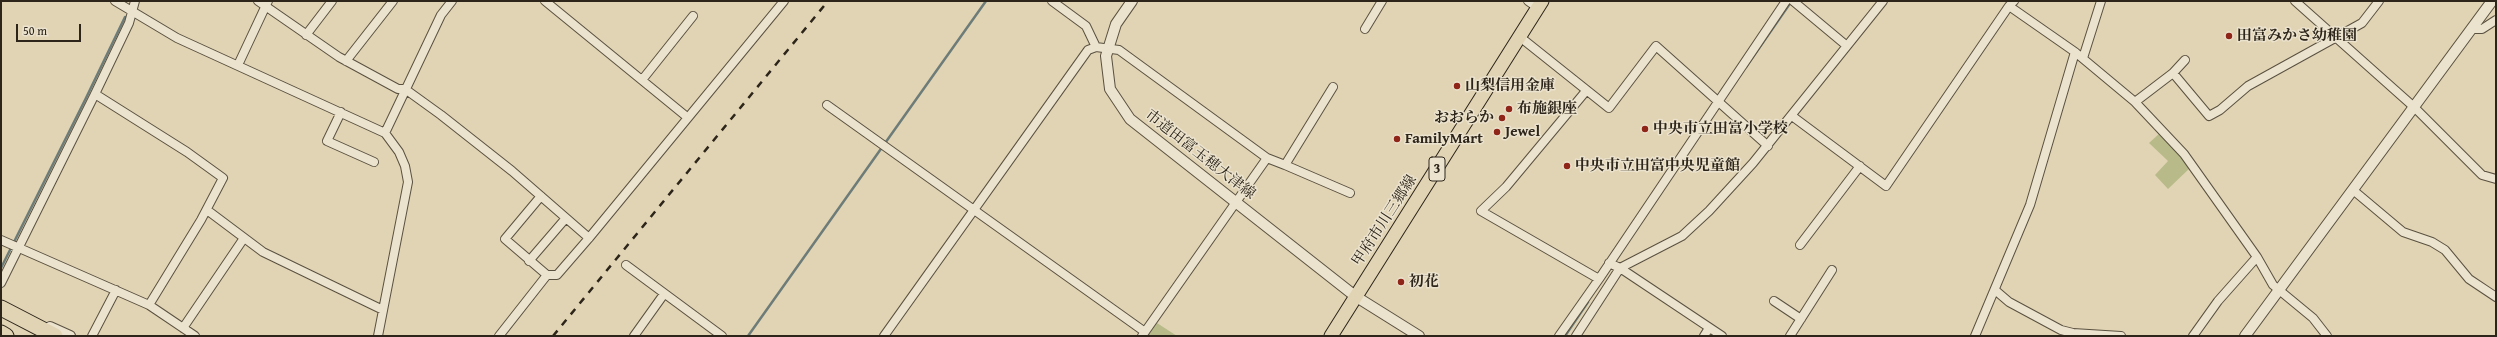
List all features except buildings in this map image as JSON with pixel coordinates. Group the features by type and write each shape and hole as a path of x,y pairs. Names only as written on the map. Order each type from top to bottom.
{"highway":[{"path":"1,308 55,336"},
{"path":"1,318 35,336"},
{"path":"1,333 6,336"}],"main road":[{"name":"甲府市川三郷線","path":"1331,336 1520,37 1536,3"}],"street":[{"path":"115,1 177,38 385,133 399,152 405,166 408,182 406,201 378,336"},
{"path":"1,283 129,23 134,1"},
{"path":"306,35 332,1"},
{"path":"346,61 393,1"},
{"path":"385,133 441,15 452,1"},
{"path":"545,1 687,118"},
{"path":"541,196 505,239 547,275 557,275 784,1"},
{"path":"1052,1 1086,26 1096,47"},
{"name":"市道田富玉穂大津線","path":"1132,1 1116,24 1107,47 1106,62 1110,89 1130,120 1237,202 1355,296 1419,336"},
{"path":"1365,29 1382,1"},
{"path":"1576,336 1614,265 1721,104 1786,1"},
{"path":"1559,336 1598,279 1614,265 1682,236 1709,210 1768,146 1882,1"},
{"path":"2083,58 2101,1"},
{"path":"2295,1 2414,107 2482,175 2496,179"},
{"path":"2173,73 2209,116 2220,110 2248,86 2362,23 2379,1"},
{"path":"2245,336 2492,1"},
{"path":"1794,2 1847,46"},
{"path":"238,65 263,3 306,35 346,61 398,89 405,89 441,115 541,196 589,238"},
{"path":"1792,116 1886,186 1979,46 2011,4 2076,52 2135,102 2184,154 2257,257 2273,284 2313,318 2327,336"},
{"path":"642,80 694,16"},
{"path":"2471,30 2482,29 2496,20"},
{"path":"1520,37 1609,108 1656,46 1768,146"},
{"path":"884,336 1088,50 1096,47 1107,47 1119,50 1267,158 1350,193"},
{"path":"1975,336 2030,205 2076,52"},
{"path":"2135,102 2173,73 2184,60"},
{"path":"1285,165 1333,87"},
{"path":"1586,91 1506,187 1481,211 1598,279"},
{"path":"95,94 187,152 223,178 207,210 149,305"},
{"path":"827,105 974,209 1144,334 1267,158"},
{"path":"341,112 327,141 374,162"},
{"path":"1800,245 1860,166"},
{"path":"2353,190 2402,232 2432,242 2446,250 2469,279 2496,297"},
{"path":"207,210 263,252 286,264 318,277 383,310"},
{"path":"529,261 566,218"},
{"path":"183,328 244,238"},
{"path":"4,242 149,305 195,336"},
{"path":"2193,336 2218,301 2257,257"},
{"path":"626,265 722,336"},
{"path":"1614,265 1722,336"},
{"path":"1790,336 1832,270"},
{"path":"499,336 547,275"},
{"path":"92,336 116,290"},
{"path":"1994,290 2009,302 2060,330 2073,333 2121,336"},
{"path":"634,336 664,294"},
{"path":"1774,301 1801,319"},
{"path":"1,304 70,336"},
{"path":"1704,336 1709,328"}],"green space":[{"path":"2161,132 2190,168 2168,189 2155,175 2168,161 2149,143"},
{"path":"1157,323 1177,336 1148,336"}],"waterway":[{"path":"748,336 986,1"},
{"path":"1746,67 1791,2"},
{"path":"1,268 125,17"},
{"path":"1565,336 1588,302"}],"railway":[{"path":"553,336 828,1"}],"place":[{"name":"田富みかさ幼稚園","path":"2229,36"},
{"name":"山梨信用金庫","path":"1457,86"},
{"name":"布施銀座","path":"1509,109"},
{"name":"おおらか","path":"1502,118"},
{"name":"中央市立田富小学校","path":"1645,129"},
{"name":"Jewel","path":"1497,132"},
{"name":"FamilyMart","path":"1397,139"},
{"name":"中央市立田富中央児童館","path":"1567,166"},
{"name":"初花","path":"1401,282"}]}
